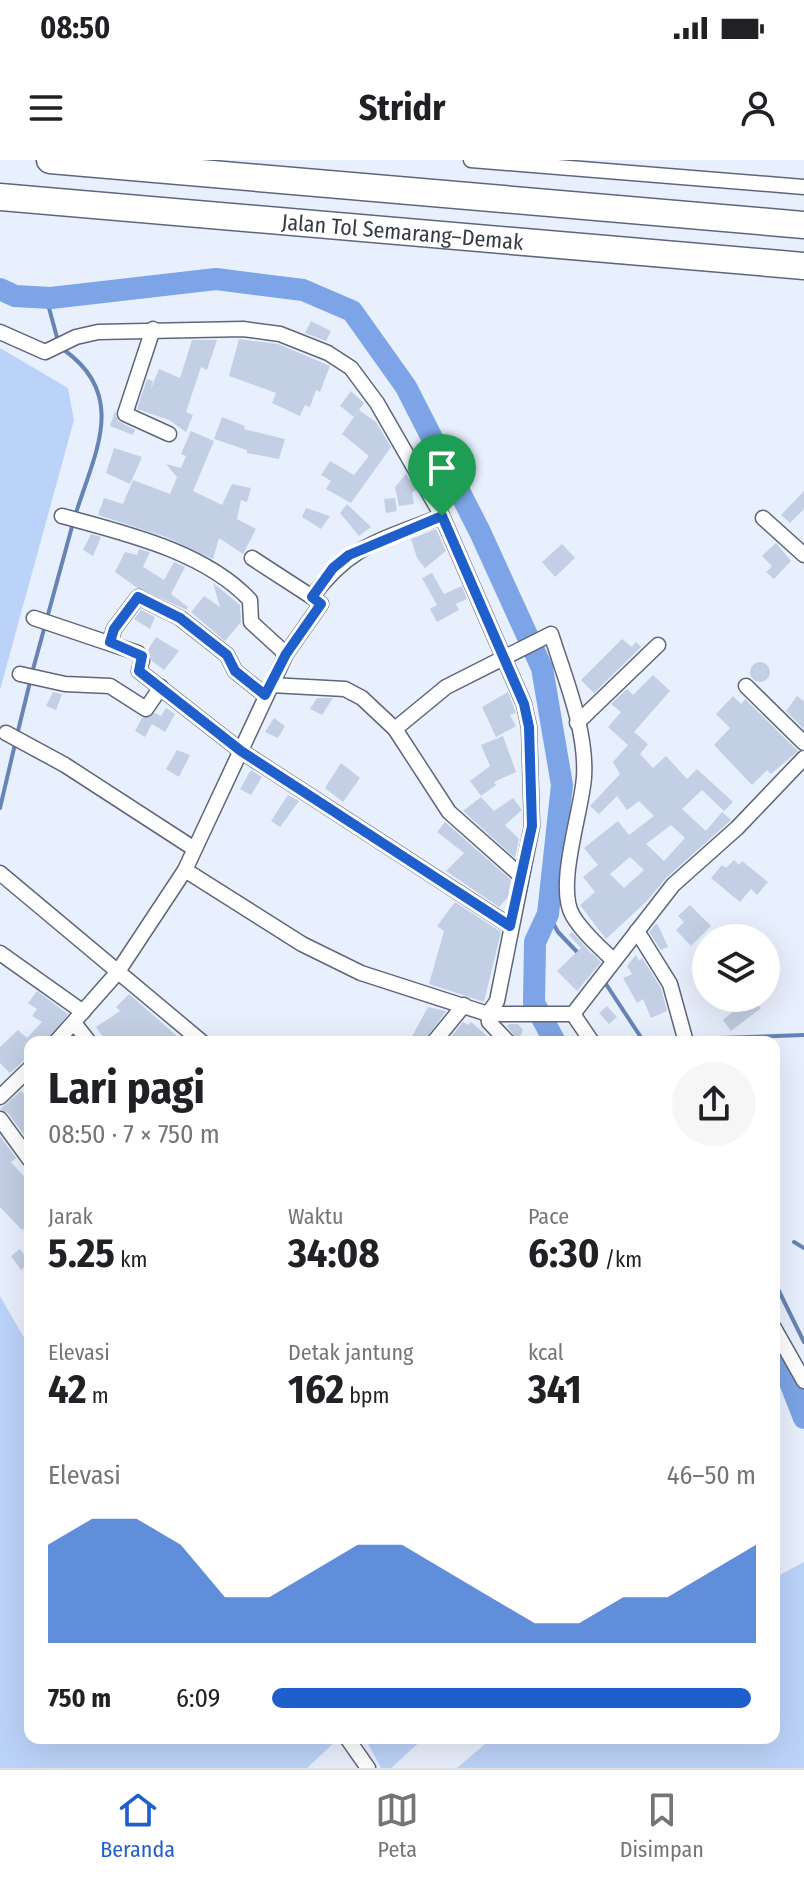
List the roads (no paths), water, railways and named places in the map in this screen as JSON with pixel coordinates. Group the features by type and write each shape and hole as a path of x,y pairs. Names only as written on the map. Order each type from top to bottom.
{"highway":[{"name":"Jalan Tol Semarang–Demak","path":"50,160 804,225"},
{"name":"Jalan Tol Semarang–Demak","path":"0,197 804,266"}],"street":[{"path":"471,160 804,187"},
{"path":"153,329 125,414 169,434"},
{"path":"0,332 45,352 76,337 153,329 243,329 280,334 339,359 377,403 442,516 506,657 524,704 529,727 532,826 497,1001 488,1014 489,1022 502,1036"},
{"path":"62,516 182,555 236,587 250,600 251,622 286,654"},
{"path":"312,597 333,568 349,555 442,516"},
{"path":"763,518 804,555"},
{"path":"62,1036 117,973 185,870 286,654 321,604 252,558"},
{"path":"110,642 114,629 138,597 180,618 227,655 235,671 268,690 326,686 353,691 395,729 449,812 520,875"},
{"path":"42,620 142,656 139,671 241,751 510,926"},
{"path":"395,729 446,687 551,634 577,723 584,775 568,879 569,905 611,966"},
{"path":"577,723 658,645"},
{"path":"28,676 110,686 146,709 161,687"},
{"path":"746,686 804,743"},
{"path":"13,736 65,765 193,848"},
{"path":"185,870 311,949 361,973 488,1014 510,1016 572,1011 673,885 737,828 804,758"},
{"path":"0,873 195,1036"},
{"path":"637,931 664,971 685,1036"},
{"path":"0,953 79,1018 86,1036"},
{"path":"439,1036 464,1005"},
{"path":"572,1011 588,1036"},
{"path":"0,1097 24,1074"},
{"path":"0,1119 24,1152"},
{"path":"780,1339 804,1381"},
{"path":"351,1744 368,1768"}],"waterway":[{"path":"0,289 15,296 51,298 216,279 303,290 352,311 406,387 480,532 542,668 562,785 548,914 535,942 534,1003 552,1036"},
{"path":"46,297 58,341"},
{"path":"64,350 84,368 96,387 101,406 97,448 75,516"},
{"path":"32,673 73,523"},
{"path":"17,735 30,682"},
{"path":"0,808 15,744"},
{"path":"548,914 558,932 579,954"},
{"path":"604,981 640,1036"},
{"path":"776,1036 804,1035"},
{"path":"794,1242 804,1248"},
{"path":"780,1293 804,1342"},
{"path":"780,1361 804,1418"}]}
